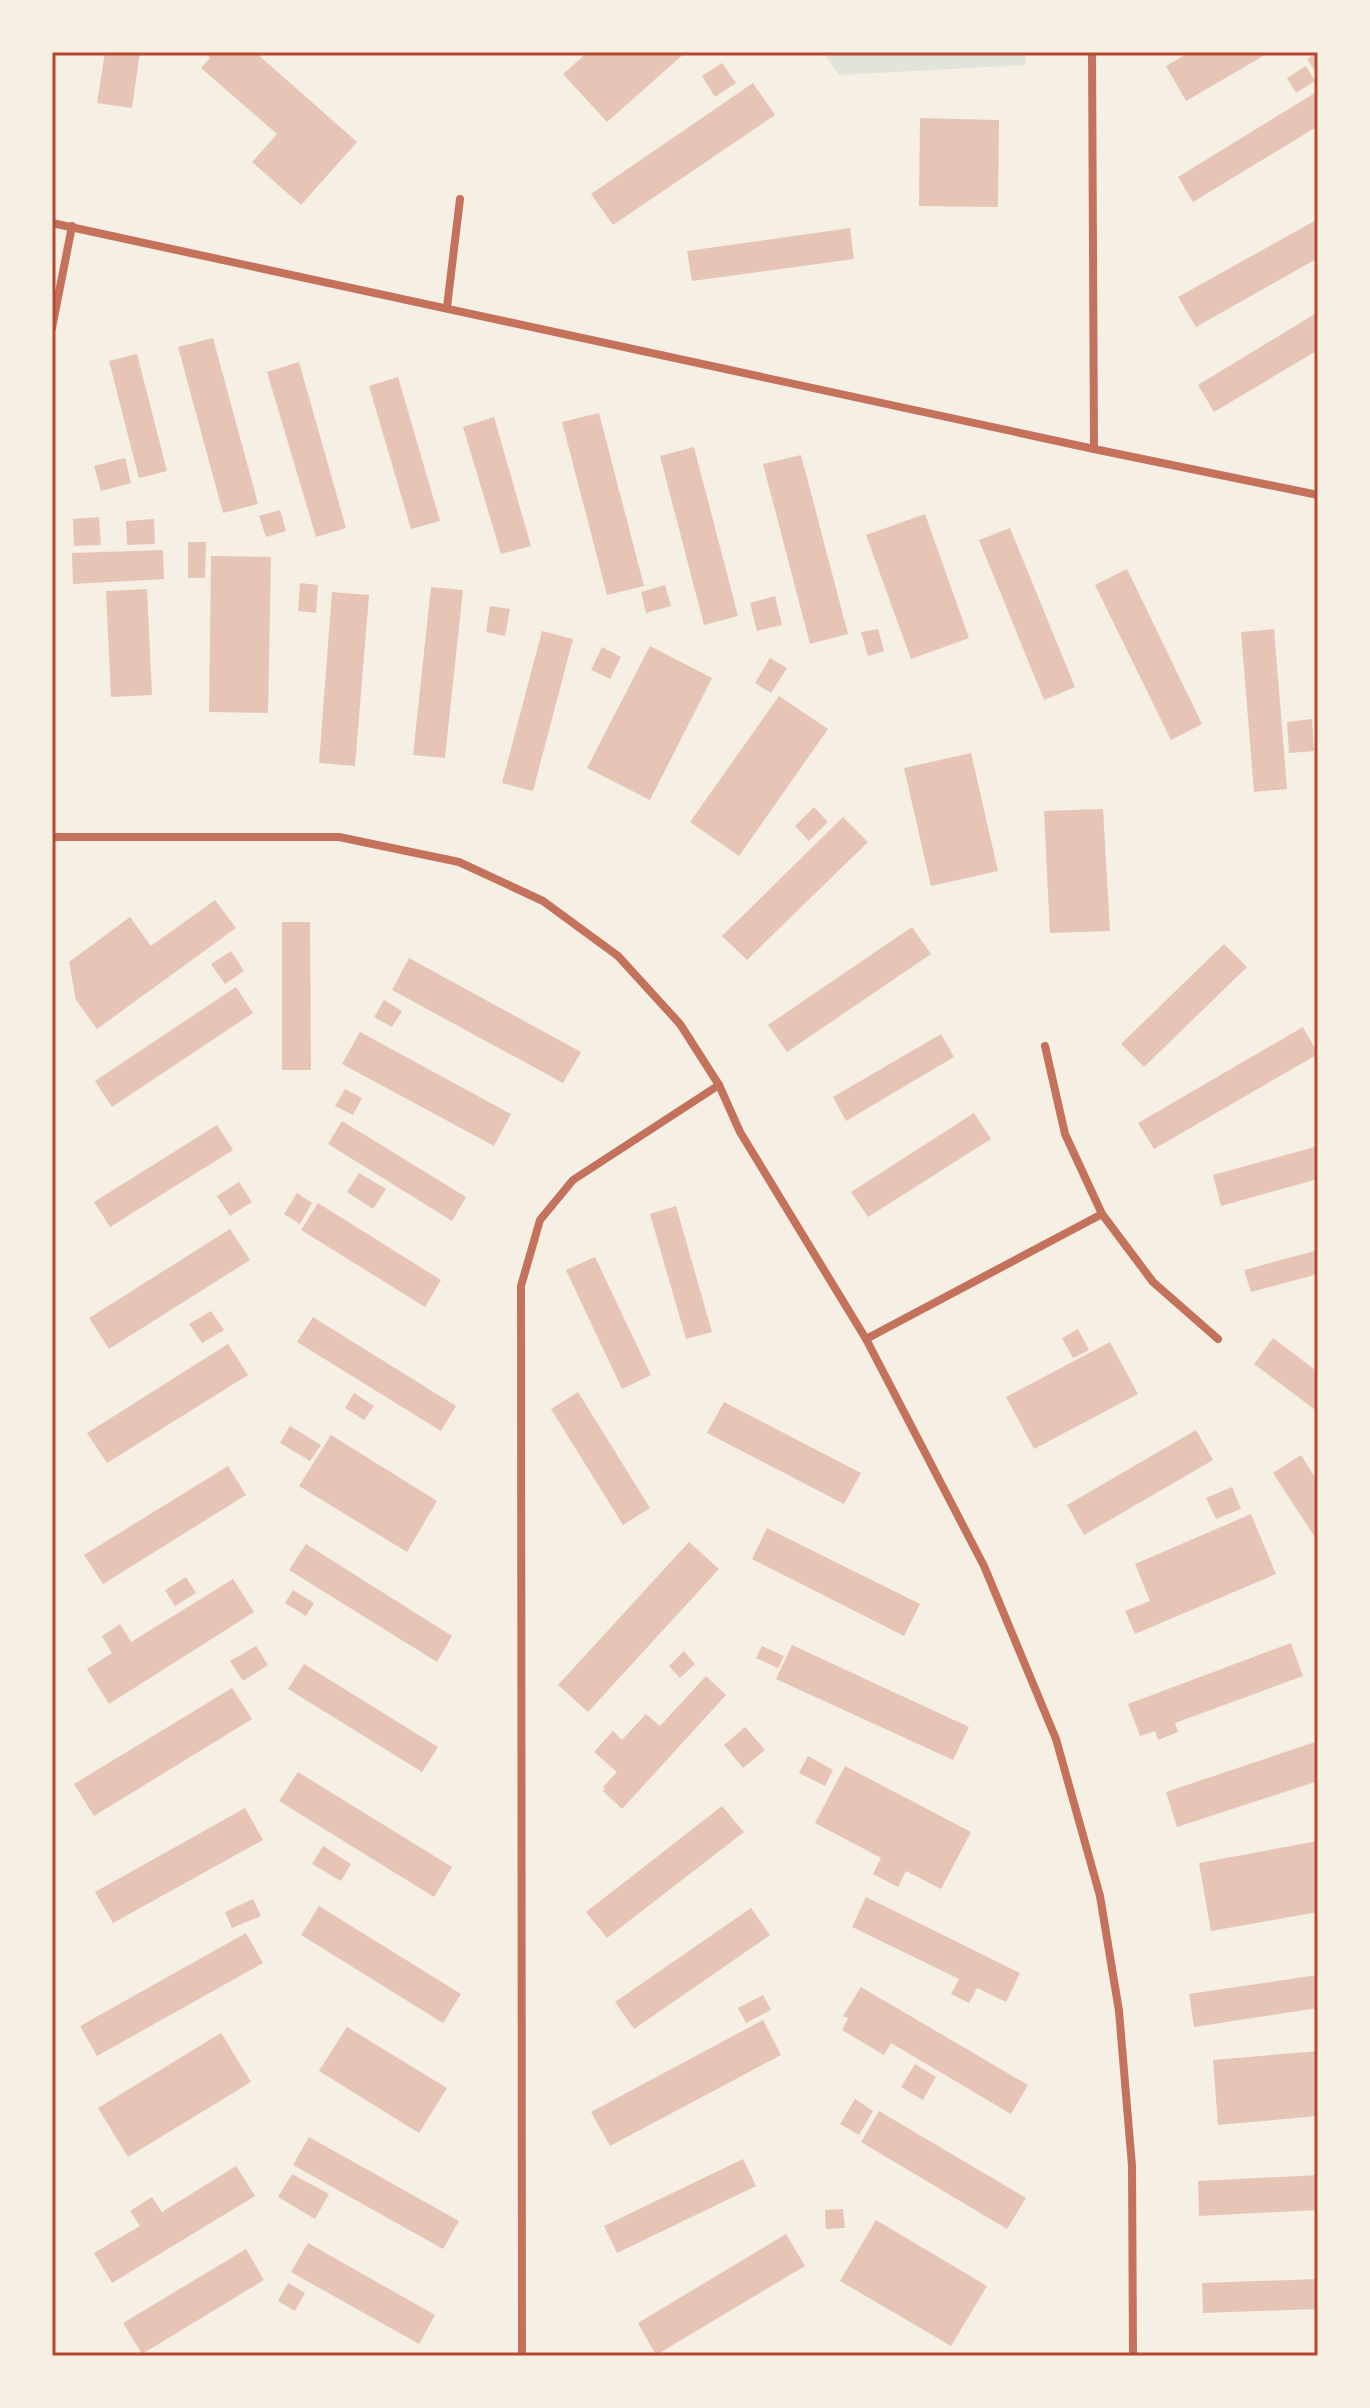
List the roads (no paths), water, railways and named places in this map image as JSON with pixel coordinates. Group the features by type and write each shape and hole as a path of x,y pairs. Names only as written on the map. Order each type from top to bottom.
{"street":[{"path":"1092,52 1094,449"},
{"path":"447,307 460,199"},
{"path":"52,223 1318,495"},
{"path":"52,328 72,226"},
{"path":"52,837 339,837 459,862 543,901 618,956 680,1024 719,1085 740,1132 866,1339 984,1566 1056,1739 1100,1896 1119,2011 1132,2166 1133,2356"},
{"path":"1045,1046 1065,1134 1102,1214 1153,1282 1218,1339"},
{"path":"522,2356 521,1286 540,1220 573,1180 719,1085"},
{"path":"866,1339 1102,1214"}]}
